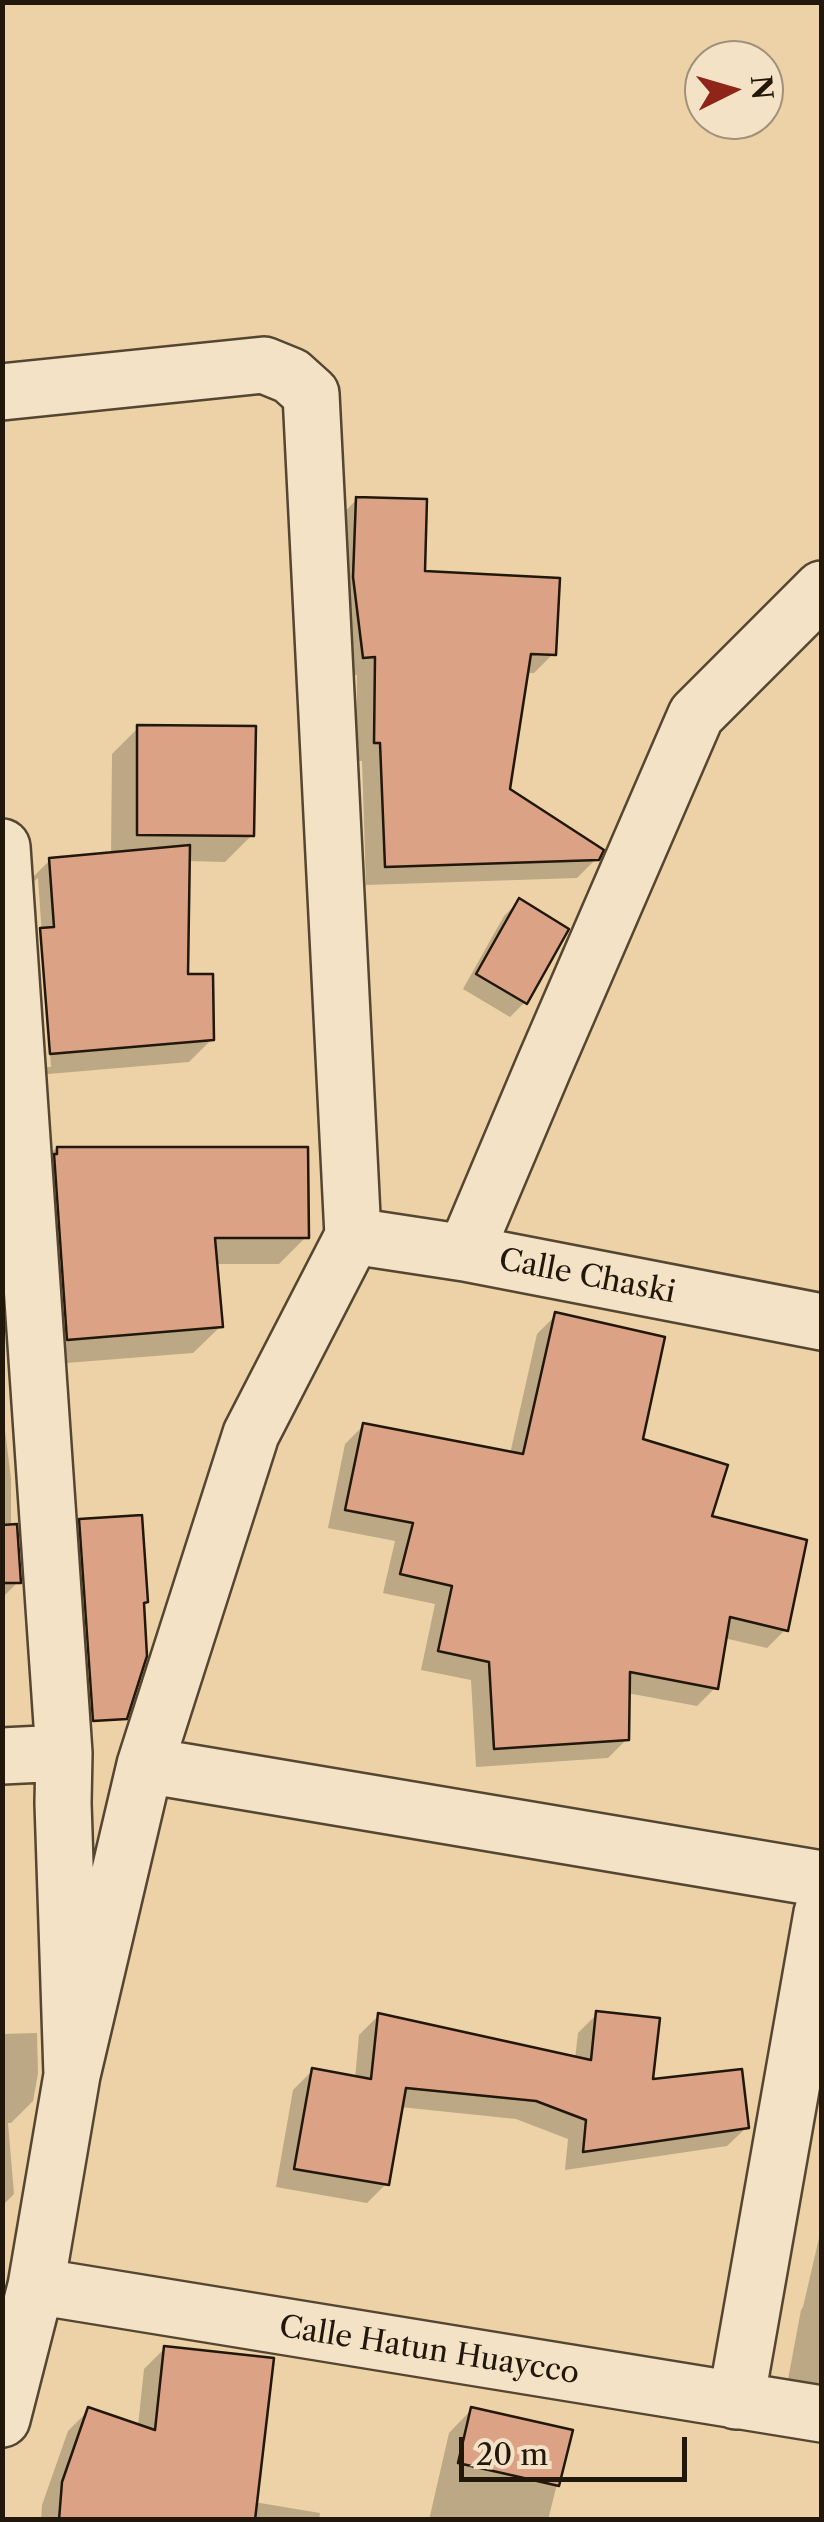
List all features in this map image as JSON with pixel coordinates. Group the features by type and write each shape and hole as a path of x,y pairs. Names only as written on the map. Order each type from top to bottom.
{"street":[{"path":"2,392 264,365 291,376 310,394 352,1236 251,1434 145,1765 72,2076 36,2286 2,2419"},
{"path":"465,1253 696,714 822,589"},
{"path":"2,847 64,1753 72,2076"},
{"name":"Calle Chaski","path":"352,1236 465,1253 822,1322"},
{"path":"2,1756 64,1753"},
{"path":"145,1765 822,1878"},
{"path":"736,2401 822,1913"},
{"name":"Calle Hatun Huaycco","path":"36,2286 822,2414"}],"building":[{"path":"356,497 427,499 425,571 560,578 556,655 531,654 510,789 604,850 599,860 385,867 380,743 374,743 375,657 363,658 353,577"},
{"path":"137,725 256,726 254,836 137,835"},
{"path":"190,845 188,974 213,974 214,1040 50,1054 40,928 54,927 49,858"},
{"path":"519,898 569,929 527,1004 476,974"},
{"path":"57,1147 308,1147 309,1238 215,1238 223,1327 67,1340 54,1154"},
{"path":"555,1312 665,1337 643,1439 728,1465 712,1516 807,1540 788,1631 730,1617 718,1689 630,1672 629,1740 494,1749 489,1662 438,1651 452,1586 400,1574 413,1523 345,1510 363,1423 523,1454"},
{"path":"142,1515 147,1656 127,1719 93,1721 79,1519"},
{"path":"17,1524 21,1583 2,1583 2,1525"},
{"path":"596,2011 660,2018 653,2079 742,2069 749,2128 583,2152 586,2120 536,2101 406,2088 389,2185 294,2169 312,2068 371,2079 378,2013 591,2060"},
{"path":"164,2346 274,2358 255,2520 59,2520 62,2482 88,2407 155,2430"},
{"path":"471,2407 573,2430 559,2486 458,2463"}]}
